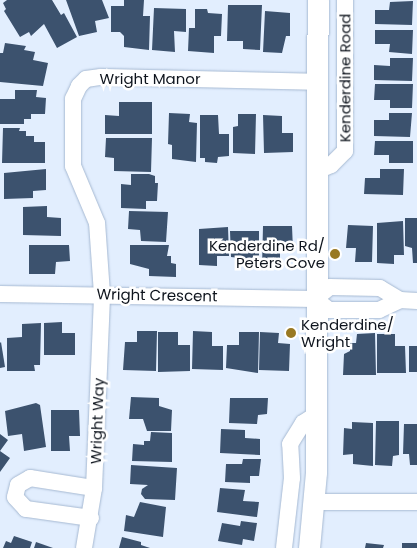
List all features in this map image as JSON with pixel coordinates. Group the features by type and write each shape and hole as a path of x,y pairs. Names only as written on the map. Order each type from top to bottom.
{"street":[{"name":"Kenderdine Road","path":"309,548 315,502 317,414 315,299 318,0"},
{"name":"Kenderdine Road","path":"317,171 331,164 344,150 345,0"},
{"name":"Wright Manor","path":"102,294 97,223 73,166 74,99 79,86 86,79 101,77 317,82"},
{"path":"400,300 379,310 329,310 315,299 330,287 380,288 400,300 417,301"},
{"name":"Wright Crescent","path":"0,294 102,294 315,299"},
{"name":"Wright Way","path":"84,548 91,518 94,488 102,294"},
{"path":"284,548 292,478 290,444 303,423 317,414"},
{"path":"91,518 26,509 15,498 18,485 30,478 94,488"},
{"path":"315,502 417,502"}],"building":[{"path":"7,0 52,0 61,15 64,13 77,37 57,48 44,24 31,36 29,32 20,37 4,11 6,9 3,3"},
{"path":"66,0 102,0 109,18 95,21 97,32 79,36"},
{"path":"124,0 144,0 143,16 150,16 149,50 124,47 124,36 120,32 111,32 111,6 124,6"},
{"path":"413,1 412,25 375,24 375,10 389,10 390,2"},
{"path":"228,5 262,5 260,50 243,49 243,41 227,41"},
{"path":"154,8 186,9 186,32 174,31 175,52 152,50"},
{"path":"195,9 207,9 208,13 222,14 221,36 214,36 214,53 188,51 189,28 195,28"},
{"path":"265,11 290,13 290,36 286,36 282,53 263,52"},
{"path":"375,30 413,30 412,54 389,52 390,44 375,44"},
{"path":"5,43 26,46 24,50 35,52 33,60 48,63 43,86 0,82 0,53 3,53"},
{"path":"390,58 413,58 412,81 374,80 374,65 390,66"},
{"path":"375,84 413,84 412,108 390,108 390,100 374,100"},
{"path":"15,90 37,90 36,97 46,98 45,114 31,114 31,119 24,119 24,124 0,124 0,99 15,99"},
{"path":"119,102 152,102 152,134 105,134 105,115 119,116"},
{"path":"169,113 190,114 189,122 197,123 196,162 172,159 172,145 168,144"},
{"path":"389,113 412,113 410,137 374,136 374,120 389,120"},
{"path":"238,114 256,114 255,154 233,153 233,127 238,126"},
{"path":"200,115 218,115 219,134 229,134 229,156 218,157 217,163 205,162 205,158 200,158"},
{"path":"263,115 282,116 282,133 293,133 293,152 264,153"},
{"path":"3,128 20,128 19,131 26,131 26,136 34,136 34,142 45,142 45,163 2,163"},
{"path":"106,138 152,138 151,172 114,171 114,158 105,157"},
{"path":"375,141 413,141 413,163 389,163 389,155 374,155"},
{"path":"46,169 46,190 33,191 33,198 4,199 4,173"},
{"path":"380,169 404,169 403,195 364,194 365,178 380,178"},
{"path":"131,174 155,176 155,183 158,183 157,201 146,201 146,209 121,208 121,184 131,185"},
{"path":"47,206 47,217 61,218 61,236 23,235 23,207"},
{"path":"129,211 168,212 166,242 141,241 140,230 128,229"},
{"path":"405,218 417,218 417,263 413,263 412,248 405,246"},
{"path":"403,221 404,255 394,255 394,264 377,263 377,223"},
{"path":"348,225 373,226 372,262 355,262 356,248 346,248"},
{"path":"263,226 292,226 293,250 280,250 280,267 262,267"},
{"path":"228,227 229,256 217,256 217,266 199,265 199,229"},
{"path":"230,231 259,231 259,266 239,266 240,258 231,257"},
{"path":"29,245 69,245 70,261 56,262 55,274 29,274"},
{"path":"130,245 169,245 167,256 171,256 171,263 176,264 176,277 149,276 149,269 130,264"},
{"path":"62,322 62,333 75,333 75,355 44,355 44,323"},
{"path":"41,323 40,365 34,365 35,371 7,371 7,338 22,337 22,324"},
{"path":"137,331 157,331 156,371 123,370 125,342 137,342"},
{"path":"193,331 212,332 212,346 223,346 223,370 192,369"},
{"path":"158,332 178,332 178,345 190,345 190,371 158,372"},
{"path":"239,332 259,332 258,373 226,368 227,345 239,345"},
{"path":"260,332 279,333 278,343 290,344 289,371 259,370"},
{"path":"375,333 376,375 343,375 344,354 350,351 350,343 356,343 357,334"},
{"path":"377,334 395,334 395,346 405,346 406,373 377,373"},
{"path":"0,343 5,367 0,368"},
{"path":"409,346 417,346 417,372 409,372"},
{"path":"131,397 159,398 159,406 172,410 171,431 147,431 143,419 129,419"},
{"path":"230,398 268,398 267,414 258,415 257,424 229,423"},
{"path":"36,403 40,405 46,447 24,451 22,434 8,436 5,411"},
{"path":"51,410 79,410 80,436 69,436 70,451 51,451"},
{"path":"376,421 399,421 399,455 393,456 392,466 375,465"},
{"path":"352,422 373,423 373,466 353,464 353,454 343,455 344,428 352,429"},
{"path":"404,424 417,424 417,465 410,465 409,454 403,454"},
{"path":"221,429 245,430 245,438 260,439 260,455 220,453"},
{"path":"151,432 172,433 172,462 132,461 133,444 144,445 144,441 150,441"},
{"path":"0,434 8,440 0,451"},
{"path":"0,451 10,458 0,472"},
{"path":"243,459 261,459 259,476 250,476 250,483 225,482 226,464 242,464"},
{"path":"131,465 177,468 175,500 145,499 141,494 142,489 148,485 130,484"},
{"path":"220,488 245,490 243,501 259,502 257,517 217,512"},
{"path":"140,502 166,507 163,537 124,531 126,515 134,517"},
{"path":"241,521 257,523 254,541 243,539 242,545 218,541 222,523 240,526"},
{"path":"14,536 32,542 30,548 3,548 6,541 11,543"},
{"path":"122,537 141,542 141,545 150,548 119,548"},
{"path":"36,542 53,548 34,548"},
{"path":"366,543 384,545 383,548 365,548"},
{"path":"402,543 417,543 417,548 402,548"}],"place":[{"name":"Kenderdine Rd/ Peters Cove","path":"335,254"},
{"name":"Kenderdine/ Wright","path":"291,333"}]}
